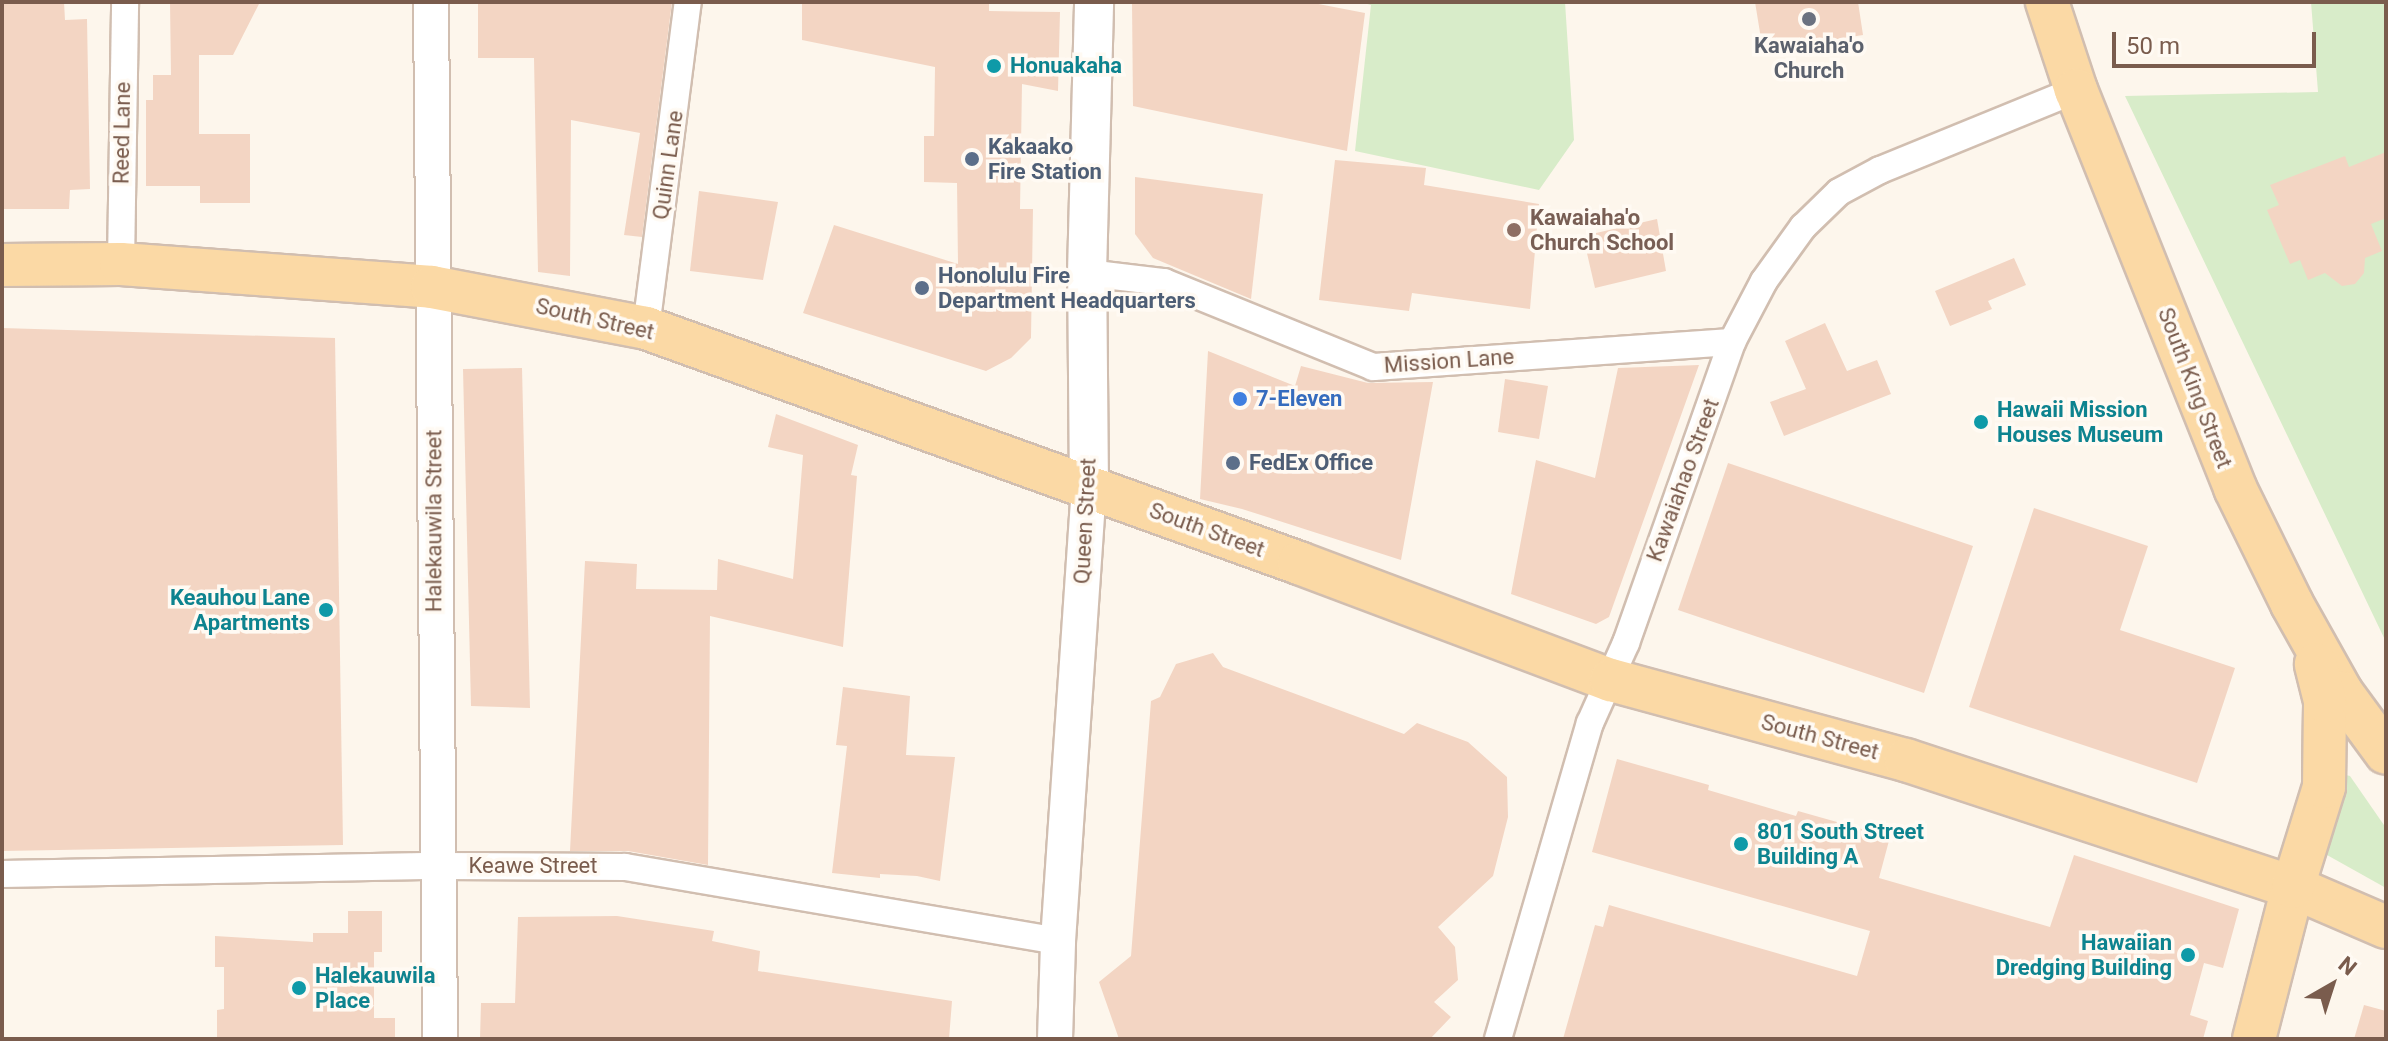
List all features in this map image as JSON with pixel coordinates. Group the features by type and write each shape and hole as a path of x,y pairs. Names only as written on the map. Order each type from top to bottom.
{"main road":[{"name":"Queen Street","path":"1089,489 1087,273 1094,2"},
{"name":"South King Street","path":"2047,2 2076,90 2235,488 2292,604 2342,693 2386,753"},
{"name":"South Street","path":"2,265 121,264 432,287 646,328 1611,680 1906,760 2293,887 2386,927"},
{"path":"2254,1039 2293,887 2321,802 2327,732 2320,675 2292,604"}],"street":[{"name":"Reed Lane","path":"121,264 125,2"},
{"name":"Halekauwila Street","path":"431,2 440,1039"},
{"name":"Quinn Lane","path":"646,328 688,2"},
{"name":"Kawaiahao Street","path":"1498,1039 1590,723 1611,680 1732,342 1764,281 1803,227 1839,192 1880,170 2076,90"},
{"name":"Mission Lane","path":"1087,273 1164,282 1373,367 1732,342"},
{"name":"Queen Street","path":"1055,1039 1058,941 1089,489"},
{"name":"Keawe Street","path":"2,874 438,866 625,867 1058,941"}],"green space":[{"path":"1360,2 1565,2 1574,140 1539,190 1355,151 1371,5"},
{"path":"2311,2 2386,2 2386,642 2125,96 2318,92"},
{"path":"2342,774 2350,776 2386,828 2386,888 2327,855 2325,847"}],"building":[{"path":"64,2 65,20 87,19 90,189 70,190 69,209 2,209 2,4"},
{"path":"170,2 260,2 233,55 199,55 199,134 250,134 250,203 200,203 200,186 146,186 146,100 153,100 153,75 171,75"},
{"path":"478,2 672,2 642,237 624,235 640,133 571,120 570,276 538,272 534,58 478,58"},
{"path":"802,2 989,2 989,11 1060,12 1058,91 1022,84 1020,209 1033,209 1031,338 1011,358 986,371 803,313 834,225 958,264 957,183 924,182 924,136 934,136 935,67 802,40"},
{"path":"1132,2 1308,2 1365,13 1347,151 1133,106"},
{"name":"Kawaiaha'o Church","path":"1755,2 1858,2 1863,35 1763,51"},
{"path":"2386,152 2386,218 2371,224 2382,251 2365,258 2364,273 2355,284 2342,286 2325,273 2308,280 2300,260 2290,264 2267,210 2279,205 2270,185 2345,156 2349,167"},
{"path":"1335,160 1426,168 1424,185 1539,204 1530,309 1412,293 1409,311 1319,300"},
{"path":"1135,177 1263,194 1251,299 1153,258 1135,234"},
{"path":"699,191 778,202 763,280 690,271"},
{"path":"1657,219 1666,271 1595,288 1583,236"},
{"path":"2014,258 2026,285 1988,301 1992,309 1950,326 1935,291"},
{"path":"1825,323 1847,371 1877,360 1891,394 1784,436 1770,402 1806,389 1785,341"},
{"name":"Keauhou Lane Apartments","path":"2,328 335,338 343,845 2,851"},
{"path":"1208,351 1295,386 1301,366 1368,383 1433,382 1401,560 1242,509 1200,499"},
{"path":"1699,365 1609,617 1596,624 1511,594 1536,460 1595,478 1618,368"},
{"path":"522,368 530,708 471,706 463,369"},
{"path":"1505,379 1548,386 1539,439 1498,432"},
{"path":"776,414 858,445 851,475 857,476 843,647 710,616 708,865 628,851 570,851 585,561 637,564 636,589 717,590 718,559 793,579 803,455 768,447"},
{"path":"1728,463 1973,546 1924,693 1678,610"},
{"path":"2034,508 2148,546 2120,630 2235,668 2197,783 1969,707"},
{"path":"1213,653 1223,667 1404,734 1417,723 1468,742 1507,777 1508,817 1493,876 1438,927 1455,947 1458,980 1434,1002 1451,1017 1430,1039 1119,1039 1099,982 1131,956 1151,701 1160,697 1176,664"},
{"path":"843,687 910,696 906,755 955,757 940,881 917,876 880,874 880,878 832,873 847,746 836,745"},
{"path":"1617,759 1709,785 1708,790 1796,816 1798,811 1890,837 1879,878 2050,927 2074,855 2239,909 2223,968 2204,963 2190,1015 2208,1021 2203,1039 1563,1039 1595,925 1603,927 1609,905 1857,976 1870,931 1592,852"},
{"name":"Halekauwila Place","path":"348,911 382,911 382,952 374,952 374,1018 395,1018 395,1039 217,1039 217,1010 224,1009 224,967 215,967 215,936 313,942 313,933 348,933"},
{"path":"617,916 714,931 712,941 760,951 758,971 952,1001 949,1039 480,1039 481,1003 515,1003 518,917"},
{"path":"2364,1005 2386,1011 2386,1039 2354,1039"}],"place":[{"name":"Kawaiaha'o Church","path":"1809,19"},
{"name":"Honuakaha","path":"994,66"},
{"name":"Kakaako Fire Station","path":"972,159"},
{"name":"Kawaiaha'o Church School","path":"1514,230"},
{"name":"Honolulu Fire Department Headquarters","path":"922,288"},
{"name":"7-Eleven","path":"1240,399"},
{"name":"Hawaii Mission Houses Museum","path":"1981,422"},
{"name":"FedEx Office","path":"1233,463"},
{"name":"Keauhou Lane Apartments","path":"326,610"},
{"name":"801 South Street Building A","path":"1741,844"},
{"name":"Hawaiian Dredging Building","path":"2188,955"},
{"name":"Halekauwila Place","path":"299,988"}]}
